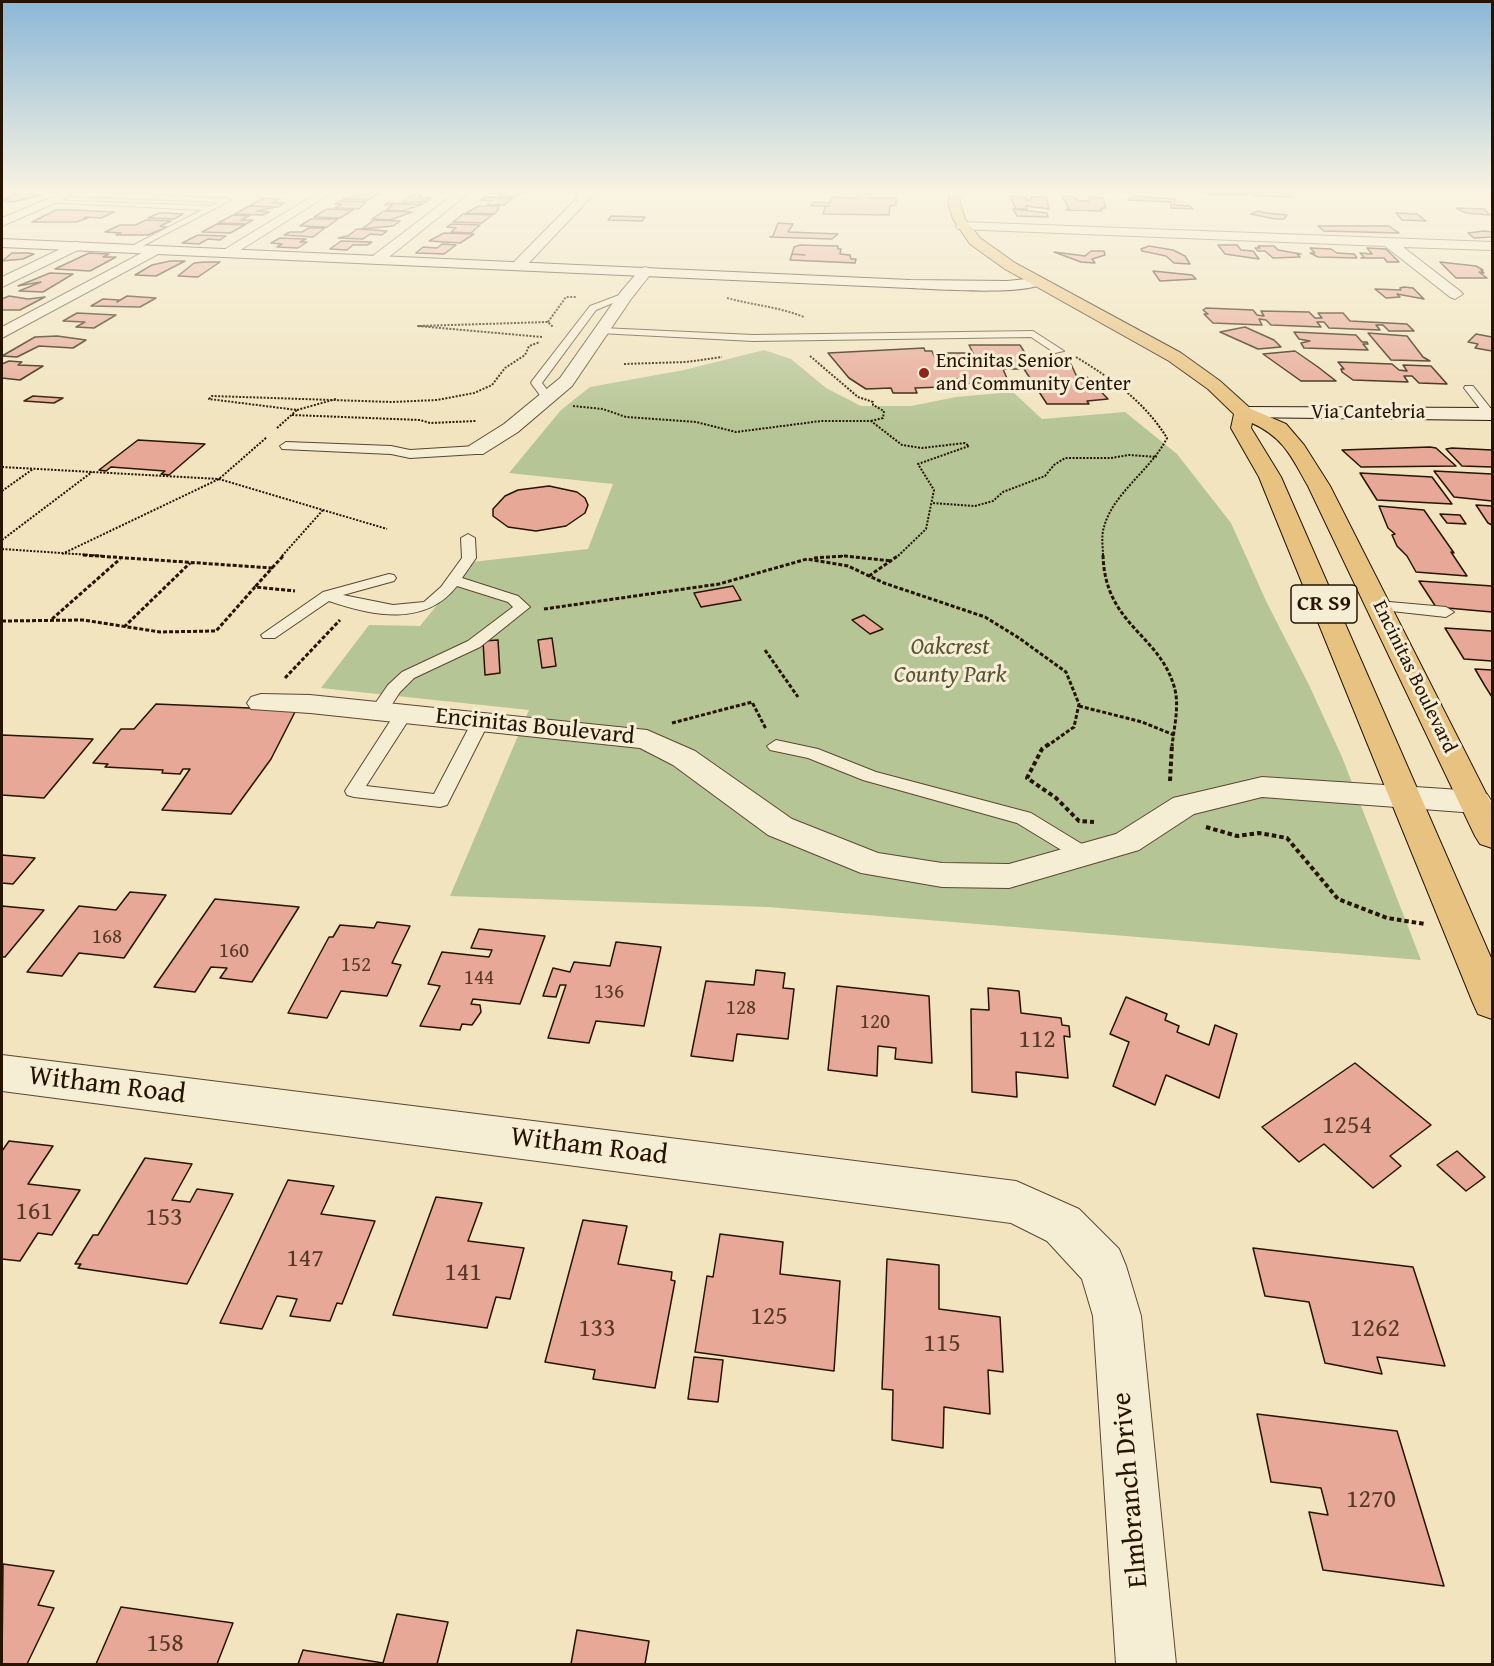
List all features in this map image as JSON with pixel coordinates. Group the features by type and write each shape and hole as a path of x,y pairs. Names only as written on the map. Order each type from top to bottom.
{"main road":[{"name":"Encinitas Boulevard","path":"1016,270 1175,357 1214,385 1244,413 1279,428 1297,448 1319,486 1492,836"},
{"name":"CR S9","path":"1244,413 1241,428 1270,477 1492,1003"}],"street":[{"path":"2,283 28,270"},
{"path":"2,333 119,270"},
{"path":"619,270 910,284 1007,286 1037,282"},
{"path":"1424,270 1455,294"},
{"path":"476,450 511,428 546,396 566,382 625,296 646,271"},
{"name":"Via Cantebria","path":"1244,413 1492,415"},
{"name":"Encinitas Boulevard","path":"261,703 310,704 647,739 684,758 780,827 873,864 942,875 1009,876 1127,842 1184,806 1262,787 1476,802"},
{"name":"Witham Road","path":"2,1072 1016,1202 1063,1225 1102,1266 1117,1316"},
{"name":"Elmbranch Drive","path":"1117,1316 1146,1665"}],"lane":[{"path":"546,396 536,383 593,308 625,296"},
{"path":"602,331 753,338 1033,334 1059,351"},
{"path":"1469,388 1492,415"},
{"path":"286,446 391,450 410,454 476,450"},
{"path":"328,595 355,605 414,609 430,605 469,558 468,538"},
{"path":"269,635 328,595 389,578"},
{"path":"452,580 484,588 513,599 522,607 474,644 408,675 393,689 392,712 354,790 440,801 480,722"},
{"path":"1378,606 1446,612"},
{"path":"776,746 812,753 870,776 1024,818 1083,854"}],"path":[{"path":"727,298 757,306 780,307 807,318"},
{"path":"548,336 418,326 549,322 557,330"},
{"path":"1059,351 1076,356 1137,397 1155,417 1167,438 1157,457 1121,496 1104,527 1102,562 1112,603 1173,679 1176,712 1169,780 1184,806 1209,829 1238,836 1259,833 1287,838 1338,899 1387,918 1431,925"},
{"path":"566,405 603,410 626,417 688,420 736,432 820,422 872,421 883,418 884,411 873,405 873,402 858,397 810,356 801,352"},
{"path":"297,410 339,398"},
{"path":"291,415 420,420 430,423 483,422"},
{"path":"869,576 892,561 926,529 934,490 918,464 969,446 965,443 922,448 902,445 872,421"},
{"path":"933,503 975,506 993,501 1003,492 1044,476 1065,458 1111,458 1129,455 1157,457"},
{"path":"2,466 219,479 387,529"},
{"path":"2,491 34,468"},
{"path":"2,540 92,472"},
{"path":"2,621 83,620 160,632 216,631 324,510"},
{"path":"2,549 272,568"},
{"path":"541,610 719,584 807,559 845,556 892,561"},
{"path":"52,620 121,558"},
{"path":"807,559 848,566 869,576 985,617 1066,672 1079,706 1074,728 1042,749 1027,778 1056,798 1078,820 1098,822"},
{"path":"124,627 190,563"},
{"path":"255,587 328,595"},
{"path":"261,703 355,605"},
{"path":"765,650 798,697"},
{"path":"663,726 714,710 752,702 776,746"},
{"path":"1079,706 1142,722 1173,735"}],"green space":[{"name":"Oakcrest County Park","path":"764,350 791,359 826,388 861,406 911,406 956,397 1013,392 1042,419 1125,412 1177,454 1231,523 1342,757 1421,960 768,907 450,896 529,710 321,688 369,625 420,626 472,562 588,549 613,484 509,473 561,410 590,387 684,370"}],"building":[{"path":"144,270 168,270 156,276 135,275"},
{"path":"186,270 209,270 198,277 178,276"},
{"path":"1448,270 1483,270 1484,273 1479,272 1487,278 1456,278"},
{"path":"1153,271 1192,275 1196,279 1160,281"},
{"path":"50,273 73,274 43,292 19,291 41,282 18,286"},
{"path":"1400,288 1413,288 1424,299 1397,294 1400,297 1386,298 1375,289 1401,290"},
{"path":"9,296 28,299 45,297 20,310 2,310 2,299"},
{"path":"127,296 156,298 140,307 91,306 103,299 119,300 117,302"},
{"path":"1206,308 1253,310 1257,315 1264,316 1261,311 1309,312 1315,318 1322,318 1318,313 1343,313 1350,321 1407,324 1414,331 1389,331 1383,325 1376,325 1380,330 1329,328 1324,322 1317,322 1321,327 1271,325 1266,320 1259,319 1262,325 1213,323 1204,314 1208,314 1203,310"},
{"path":"77,313 116,315 94,328 76,327 85,322 63,321"},
{"path":"1245,327 1274,340 1281,347 1258,349 1220,332"},
{"path":"1294,332 1356,335 1362,342 1367,342 1368,344 1363,344 1368,350 1304,348 1301,343 1310,341 1299,339"},
{"path":"1368,333 1407,336 1423,357 1430,361 1391,360"},
{"path":"1476,334 1492,337 1492,351 1475,348 1478,344 1468,342"},
{"path":"57,336 86,340 73,348 39,346 17,357 2,356 35,337"},
{"name":"Encinitas Senior and Community Center","path":"969,345 1020,345 1030,361 1069,360 1077,377 1087,377 1108,399 1087,401 1089,404 1047,404 1024,369 1003,369 1008,381 960,384 958,379 945,379 947,384 941,384 942,387 915,388 917,393 893,393 891,388 866,389 849,378 828,353 924,348 925,351 932,351 934,356 947,356 946,353 973,353"},
{"path":"1295,351 1336,381 1301,381 1263,354"},
{"path":"9,361 22,362 18,365 43,366 20,380 2,378 2,364"},
{"path":"1338,362 1392,364 1399,370 1407,371 1403,365 1431,366 1447,384 1419,383 1412,376 1404,376 1408,382 1353,380 1342,372 1341,369 1344,369"},
{"path":"33,396 63,398 54,403 24,401"},
{"path":"138,440 205,444 169,475 161,474 165,471 111,467 106,471 99,470"},
{"path":"1436,448 1456,466 1361,467 1342,450"},
{"path":"1446,449 1492,450 1492,467 1462,466"},
{"path":"1434,471 1492,474 1492,501 1454,497"},
{"path":"1360,473 1432,477 1452,504 1377,500"},
{"path":"549,486 577,492 585,498 588,505 585,513 566,526 536,531 508,527 493,516 493,509 505,496 518,490"},
{"path":"1476,505 1492,506 1492,525 1488,523"},
{"path":"1379,506 1424,510 1467,576 1416,572 1407,556 1397,546 1392,535 1395,534 1388,528"},
{"path":"1440,514 1460,515 1466,524 1447,523"},
{"path":"1419,581 1492,586 1492,612 1436,607"},
{"path":"733,586 741,600 701,607 694,593"},
{"path":"864,615 883,629 870,634 852,620"},
{"path":"1445,628 1492,631 1492,661 1464,659"},
{"path":"552,638 556,666 542,668 538,640"},
{"path":"498,640 500,673 485,675 483,641"},
{"path":"1475,669 1492,670 1492,697 1485,686"},
{"path":"156,704 296,710 271,759 231,814 162,810 190,769 183,769 180,774 162,773 163,770 105,767 108,764 93,763 121,729 134,729"},
{"path":"2,735 93,739 44,798 2,795"},
{"path":"2,855 35,858 13,884 2,883"},
{"path":"130,892 166,895 124,958 79,953 62,976 27,972 79,906 116,910"},
{"path":"215,899 299,907 252,982 220,978 227,968 211,967 195,992 154,987"},
{"path":"2,906 44,910 5,957 2,957"},
{"path":"377,922 410,926 392,963 401,965 387,996 341,991 327,1018 288,1013 329,937 333,937 340,925 374,928"},
{"path":"479,929 545,936 520,1004 473,999 471,1004 480,1005 481,1012 472,1025 462,1024 460,1030 420,1026 440,986 428,984 442,952 489,957 492,950 471,948"},
{"path":"616,942 661,947 644,1026 596,1021 589,1043 548,1038 566,985 560,985 556,997 543,996 553,968 570,972 574,962 610,966"},
{"path":"756,970 785,973 783,988 794,989 788,1039 737,1034 733,1061 691,1056 706,981 754,985"},
{"path":"837,986 929,996 932,1063 895,1059 896,1048 878,1046 877,1076 828,1070"},
{"path":"988,988 1019,991 1021,1013 1061,1018 1062,1025 1069,1026 1070,1037 1064,1036 1068,1078 1016,1072 1017,1097 972,1092 971,1009 989,1010"},
{"path":"1126,997 1167,1014 1165,1020 1179,1026 1177,1032 1209,1045 1215,1025 1237,1034 1219,1098 1166,1075 1155,1105 1113,1086 1129,1042 1110,1034"},
{"path":"1355,1063 1431,1125 1390,1156 1401,1166 1373,1188 1324,1144 1299,1162 1262,1127"},
{"path":"9,1141 53,1146 28,1184 80,1190 52,1235 38,1233 20,1261 2,1259 2,1151"},
{"path":"1457,1151 1485,1177 1466,1191 1437,1165"},
{"path":"145,1158 192,1164 172,1200 190,1202 197,1189 233,1194 187,1284 78,1268 81,1264 75,1264 93,1235 98,1235"},
{"path":"288,1180 334,1186 321,1214 375,1221 342,1304 337,1303 330,1321 290,1316 297,1299 277,1296 262,1329 220,1323"},
{"path":"436,1197 482,1203 468,1241 524,1248 510,1299 496,1297 487,1328 393,1315"},
{"path":"583,1220 627,1226 618,1264 672,1272 671,1280 675,1281 655,1388 593,1379 595,1370 545,1362"},
{"path":"720,1234 783,1242 780,1274 840,1281 834,1371 695,1352 707,1276 713,1277"},
{"path":"1253,1248 1413,1267 1445,1366 1377,1357 1382,1374 1325,1363 1309,1302 1265,1296"},
{"path":"887,1259 939,1265 939,1309 1000,1317 1003,1372 988,1370 990,1414 944,1407 943,1448 892,1440 893,1390 882,1389"},
{"path":"694,1357 723,1360 718,1402 688,1399"},
{"path":"1257,1414 1397,1431 1444,1586 1323,1570 1309,1512 1328,1515 1321,1488 1271,1482"},
{"path":"3,1564 54,1571 38,1605 54,1608 27,1664 2,1664"},
{"path":"121,1607 233,1623 217,1664 96,1664"},
{"path":"397,1614 448,1622 437,1664 298,1664 303,1650 383,1663"},
{"path":"577,1630 649,1641 645,1664 571,1664"}],"place":[{"name":"Encinitas Senior and Community Center","path":"924,373"}]}
